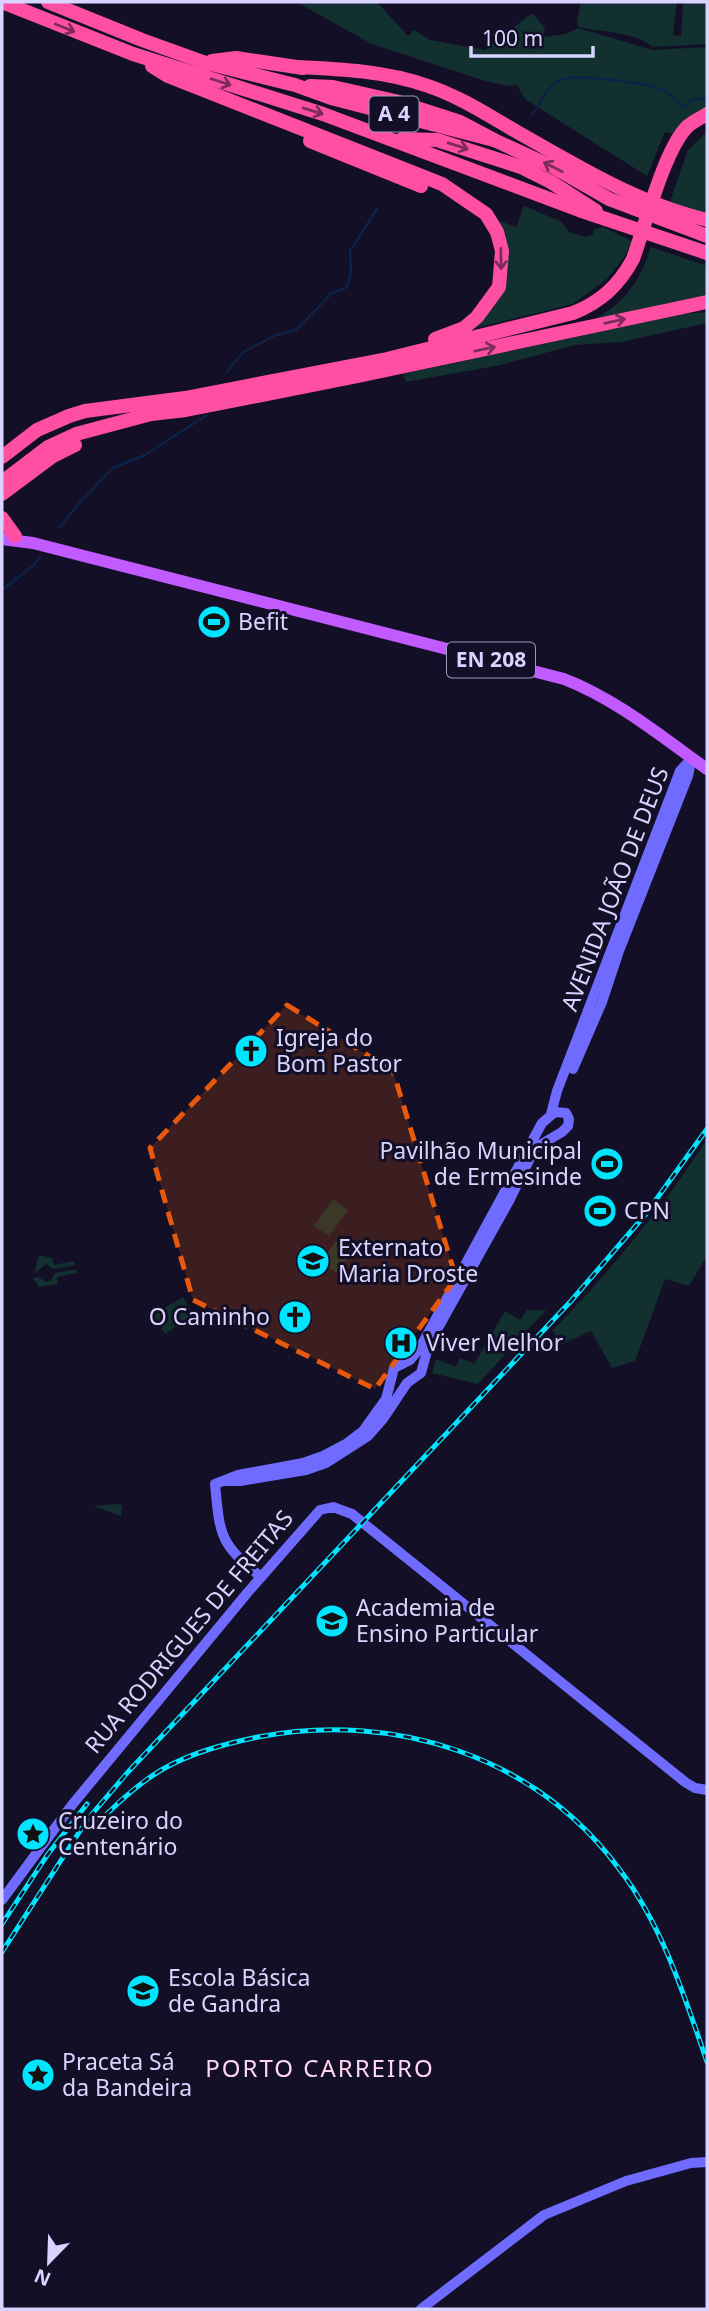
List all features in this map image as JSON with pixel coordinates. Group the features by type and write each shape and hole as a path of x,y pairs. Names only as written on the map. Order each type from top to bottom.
{"highway":[{"name":"A 4","path":"2,2 133,54 391,138 437,140 521,167 551,182 606,218 707,253"},
{"name":"A 4","path":"48,2 203,62 494,141 633,202"},
{"path":"133,54 168,76 260,113 301,137 402,179 470,203 486,214 497,232 502,251 499,287 483,311 464,328 445,336 352,358 325,371"},
{"path":"203,62 236,58 296,67 363,71 415,82 462,100 589,173 633,202 674,217 707,236"},
{"path":"2,471 43,440 75,430 387,359 573,313 598,301 617,284 634,258 666,164 676,143 687,127 707,114"},
{"path":"510,344 513,338 584,319 601,310 620,293 635,273 646,250 683,147 692,135 707,124"},
{"path":"674,217 707,220"},
{"path":"2,457 37,430 69,416 112,407 186,404 510,344 707,302"},
{"path":"2,492 53,456 78,443 186,404"},
{"path":"2,492 48,447 75,430"},
{"path":"2,519 6,536"}],"main road":[{"name":"EN 208","path":"6,536 564,679 587,688 611,703 707,769"},
{"name":"AVENIDA JOÃO DE DEUS","path":"422,1370 429,1344 541,1127 555,1112 557,1091 680,771 692,758"},
{"name":"AVENIDA JOÃO DE DEUS","path":"220,1482 238,1475 303,1463 323,1456 363,1431 386,1399 394,1368 410,1360 421,1348 535,1148 562,1132 569,1122 568,1115 555,1112"},
{"path":"541,1127 542,1134 551,1138"},
{"path":"261,1577 225,1543 219,1523 220,1482 240,1482 282,1475 326,1462 368,1436 407,1383 422,1370 417,1361 410,1360"},
{"path":"391,1378 396,1384 407,1383"},
{"name":"RUA RODRIGUES DE FREITAS","path":"2,1900 72,1805 261,1577 320,1510 333,1507 352,1514 410,1559 685,1782 695,1788 707,1790"},
{"path":"421,2309 544,2215 626,2181 707,2162"}],"highlighted area":[{"path":"287,1005 393,1071 456,1278 375,1389 193,1300 150,1148"}],"green space":[{"path":"377,2 408,36 414,30 430,40 485,50 532,13 545,28 543,37 566,34 578,28 653,50 707,47 707,107 684,120 673,134 665,132 647,176 525,99 517,85 508,86 485,81 372,44 298,3"},
{"path":"581,2 677,2 673,35 681,36 683,2 707,2 707,44 653,47 627,35 579,27 577,22"},
{"path":"707,132 707,215 693,212 670,201 688,150"},
{"path":"524,206 562,222 569,232 586,237 593,234 594,229 603,227 632,241 625,256 607,279 573,304 476,328 498,296 497,220 516,227"},
{"path":"651,247 707,266 707,296 594,320 615,306 630,290"},
{"path":"707,312 707,323 621,342 574,345 501,365 406,382 403,374 682,314"},
{"path":"707,1139 707,1256 689,1286 665,1279 635,1361 612,1368 591,1331 560,1345 553,1330 635,1238"},
{"path":"333,1199 348,1210 329,1236 314,1226"},
{"path":"336,1241 353,1252 337,1273 320,1263"},
{"path":"39,1255 52,1258 54,1265 74,1261 75,1265 54,1269 46,1264 34,1274"},
{"path":"76,1269 77,1273 57,1277 58,1284 39,1287 33,1278 38,1277 47,1282 55,1273"},
{"path":"183,1297 194,1315 165,1334 152,1315"},
{"path":"527,1310 546,1310 478,1384 432,1373 436,1359 456,1367 460,1358 474,1364 505,1311 520,1320"},
{"path":"93,1506 122,1506 121,1516"}],"waterway":[{"path":"532,115 552,86 568,78 611,80 655,87 666,92 684,107 691,100 707,98"},
{"path":"227,372 243,352 276,335 296,330 331,294 347,287 351,272 350,251 377,209"},
{"path":"60,527 113,468 145,455 207,415"},
{"path":"2,590 40,558"}],"railway":[{"path":"2,1952 87,1820 128,1772 571,1301 645,1215 707,1129"},
{"path":"95,1826 127,1795 163,1769 209,1749 258,1737 309,1731 361,1731 411,1738 459,1751 505,1771 547,1797 586,1830 620,1870 649,1915 660,1938 681,1987 707,2062"},
{"path":"2,1924 48,1854 87,1804"}],"place":[{"name":"Befit","path":"214,622"},
{"name":"Igreja do Bom Pastor","path":"251,1051"},
{"name":"Pavilhão Municipal de Ermesinde","path":"607,1164"},
{"name":"CPN","path":"600,1211"},
{"name":"Externato Maria Droste","path":"313,1261"},
{"name":"O Caminho","path":"295,1317"},
{"name":"Viver Melhor","path":"401,1343"},
{"name":"Academia de Ensino Particular","path":"332,1621"},
{"name":"Cruzeiro do Centenário","path":"33,1834"},
{"name":"Escola Básica de Gandra","path":"143,1991"},
{"name":"Praceta Sá da Bandeira","path":"38,2075"}],"district":[{"name":"PORTO CARREIRO","path":"320,2069"}]}
